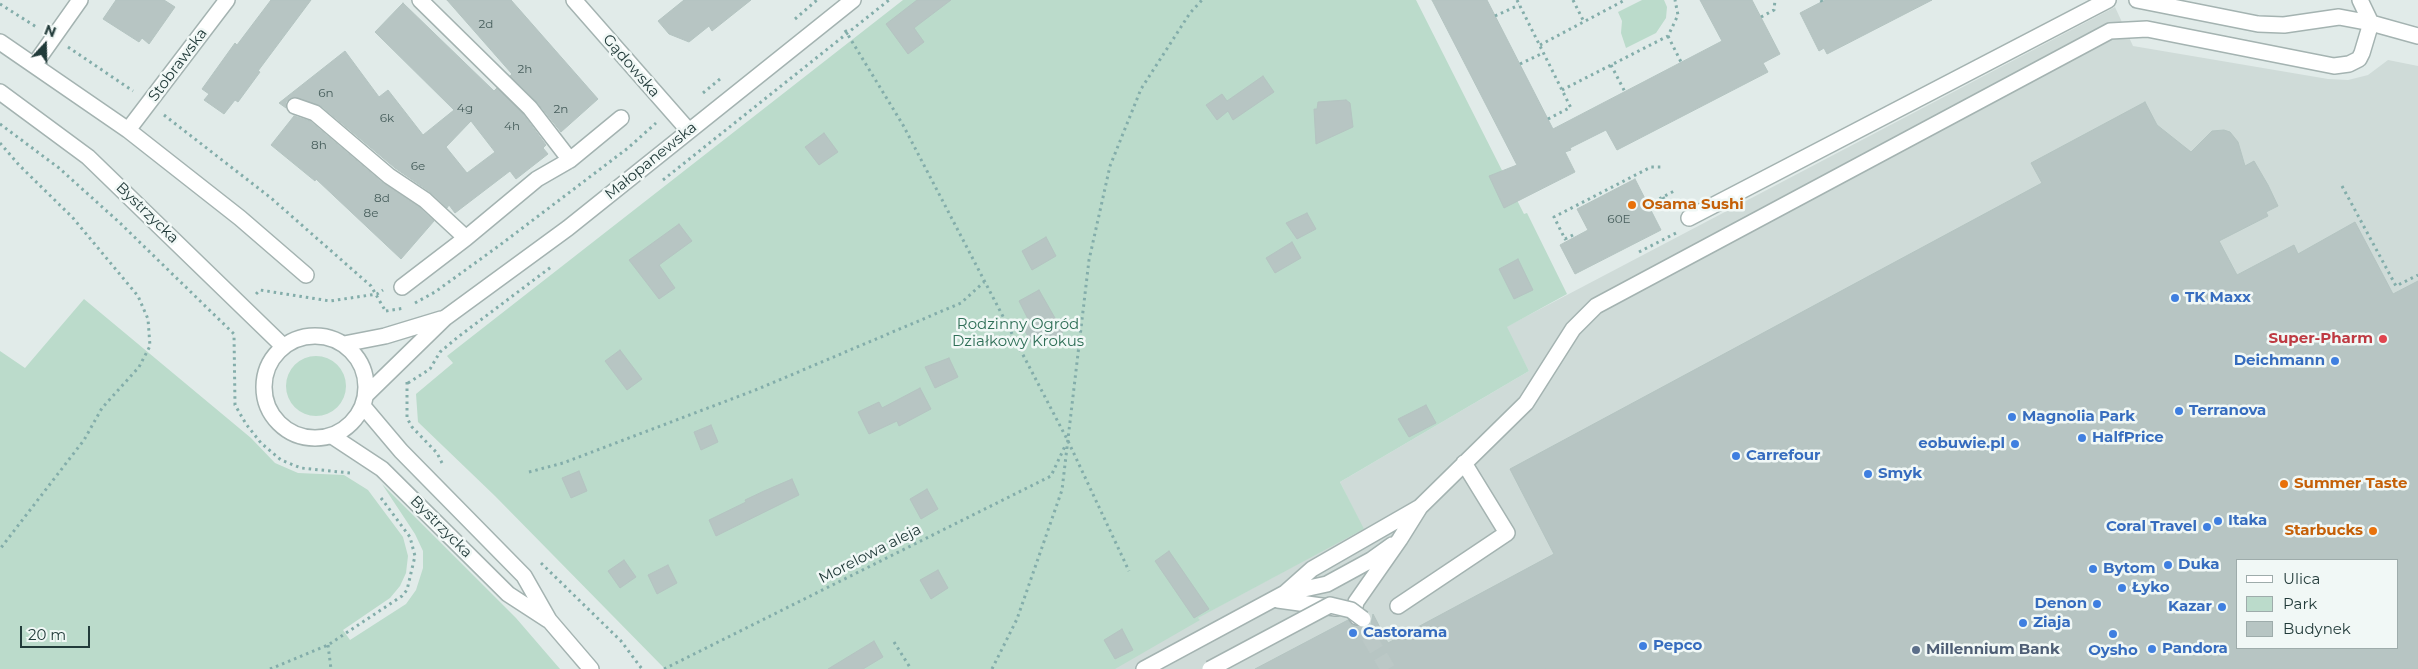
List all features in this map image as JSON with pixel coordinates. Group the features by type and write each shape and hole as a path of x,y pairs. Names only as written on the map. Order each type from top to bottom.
{"street":[{"path":"34,65 80,0"},
{"name":"Stobrawska","path":"128,130 227,0"},
{"path":"420,0 530,108 570,160"},
{"name":"Gądowska","path":"574,0 671,113 689,131"},
{"name":"Małopanewska","path":"365,400 445,318 568,228 854,0"},
{"path":"1685,224 2108,0"},
{"path":"2137,0 2258,24 2284,25 2339,18 2371,23 2418,36"},
{"path":"1360,618 1354,608 1356,602 1420,507 1526,402 1573,329 1596,306 2110,31 2147,29 2334,66 2349,64 2358,59 2371,23 2360,0"},
{"path":"0,42 128,130 240,218 306,274"},
{"name":"Bystrzycka","path":"2,99 88,157 283,346"},
{"path":"295,106 315,113 389,176 425,200 466,238"},
{"path":"402,287 466,238 537,179 570,160 621,118"},
{"name":"Małopanewska","path":"344,344 385,336 445,318"},
{"path":"329,337 344,344 362,366 366,380 365,400 351,424 332,436 316,439 300,437 285,430 274,419 266,404 264,380 272,358 283,346 297,338 329,337"},
{"name":"Bystrzycka","path":"365,400 401,451 524,576 549,620 591,669"},
{"name":"Bystrzycka","path":"332,436 382,469 508,594 549,620"},
{"path":"1398,606 1508,533 1464,463"},
{"path":"1144,669 1279,597 1312,569 1420,507"},
{"path":"1279,597 1327,584 1371,560 1400,539"},
{"path":"1279,597 1346,610 1360,618"},
{"path":"1210,669 1330,605 1351,610 1360,618"}],"path":[{"path":"790,23 817,0"},
{"path":"992,669 1017,619 1062,490 1089,260 1110,166 1141,89 1190,13 1202,0"},
{"path":"1517,0 1571,109 1548,119"},
{"path":"1573,0 1584,22"},
{"path":"1540,45 1625,0"},
{"path":"1562,90 1668,36 1678,15 1675,0"},
{"path":"1761,18 1774,10 1775,0"},
{"path":"0,4 54,38 149,104 271,198 371,286 386,312 410,306 435,292 628,148 671,113"},
{"path":"1495,16 1519,5"},
{"path":"834,16 858,48 903,125 1068,441 1129,571"},
{"path":"1668,36 1681,62"},
{"path":"1520,64 1544,53"},
{"path":"1611,65 1624,92"},
{"path":"699,96 724,76"},
{"path":"0,124 59,168 120,223 234,334 235,405 246,424 261,443 281,460 301,468 345,470 352,474"},
{"path":"0,143 18,165 73,218 138,296 148,319 150,346 140,367 102,408 84,440 0,549"},
{"path":"1574,235 1565,239 1554,217 1651,167 1664,167"},
{"path":"2342,186 2396,286 2418,275"},
{"path":"1648,205 1676,190"},
{"path":"1663,197 1672,214"},
{"path":"1639,252 1685,224"},
{"path":"529,472 563,463 775,381 961,303 984,282"},
{"path":"256,295 260,290 330,301 377,294 384,289"},
{"path":"408,383 407,418 412,427 437,453 444,469"},
{"name":"Morelowa aleja","path":"664,669 1051,476 1068,441"},
{"path":"270,669 328,645 402,596 407,590 415,556 410,537 379,494"},
{"path":"540,562 621,641 642,669"},
{"path":"894,642 910,669"},
{"path":"328,645 331,669"}],"shaded area":[{"name":"Magnolia Park","path":"2115,7 2133,46 2328,79 2348,80 2368,75 2388,60 2418,66 2418,669 1102,669 1363,529 1340,482 1529,371 1506,327"}],"green space":[{"name":"Rodzinny Ogród Działkowy Krokus","path":"903,0 1416,0 1524,214 1527,213 1567,294 1507,327 1529,371 1340,482 1364,529 1198,618 1200,620 1115,669 665,669 495,496 418,422 416,394 453,363 447,356"},
{"path":"1642,0 1664,0 1667,7 1666,18 1656,33 1626,48 1621,33 1622,21 1618,12"},
{"path":"84,299 251,438 275,463 298,473 344,475 368,490 403,537 408,556 406,573 400,586 390,598 343,630 350,640 406,604 416,590 423,568 423,551 415,534 382,484 516,618 560,669 0,669 0,351 25,368"},
{"path":"310,356 322,356 333,361 341,369 346,380 344,398 333,411 322,416 310,416 299,411 291,403 286,392 286,380 291,369 299,361"}],"building":[{"path":"116,0 164,0 175,7 149,44 142,38 139,42 103,19"},
{"path":"271,0 311,0 258,71 260,72 238,102 235,100 224,114 204,100 209,94 202,89 235,43 237,45"},
{"path":"447,0 511,0 598,99 561,132 537,102 510,76 512,74"},
{"path":"684,0 751,0 712,31 709,26 689,42 669,34 658,21"},
{"path":"917,0 951,0 914,28 924,42 908,54 886,24"},
{"path":"1432,0 1487,0 1553,129 1722,41 1700,0 1752,0 1780,54 1763,63 1768,72 1617,150 1606,130 1570,148 1571,150 1565,152 1575,172 1504,208 1489,176 1517,165"},
{"path":"1825,0 1932,0 1827,54 1824,48 1819,51 1800,13"},
{"path":"403,3 494,91 497,88 523,114 546,145 543,148 548,154 516,179 510,171 455,213 449,205 447,208 430,192 395,168 321,106 294,97 286,102 286,108 279,103 345,51 379,97 388,90 423,135 454,110 375,32","holes":["471,121 495,152 467,173 446,147"]},
{"path":"1263,76 1274,92 1233,120 1228,111 1217,120 1206,105 1222,94 1227,101"},
{"path":"1346,100 1350,103 1353,127 1316,144 1314,109 1317,109 1318,102"},
{"name":"Magnolia Park","path":"2145,102 2157,125 2191,152 2212,131 2224,130 2230,132 2238,142 2245,166 2254,161 2268,185 2278,206 2266,212 2268,216 2219,241 2237,275 2294,245 2298,254 2355,222 2393,294 2418,281 2418,669 1255,669 1348,620 1352,625 1367,627 1371,624 1373,614 1388,643 1554,554 1510,469 2042,183 2031,163"},
{"path":"294,116 310,121 383,183 419,207 434,221 401,259 316,179 315,181 271,145"},
{"path":"824,133 838,152 819,165 805,147"},
{"path":"1635,179 1661,230 1575,274 1560,245 1588,230 1577,209"},
{"path":"1307,213 1316,229 1297,239 1286,223"},
{"path":"679,224 692,241 659,265 675,288 659,299 629,260"},
{"path":"1046,237 1056,256 1032,270 1022,251"},
{"path":"1292,242 1301,258 1275,273 1266,258"},
{"path":"1518,259 1533,290 1514,299 1499,269"},
{"path":"1039,290 1063,332 1034,348 1022,325 1029,321 1019,301"},
{"path":"620,350 642,379 627,390 605,361"},
{"path":"949,358 958,377 935,388 925,367"},
{"path":"920,388 931,409 899,426 897,421 869,434 858,412 879,402 882,408"},
{"path":"1426,405 1436,423 1409,437 1398,419"},
{"path":"711,425 718,442 701,450 694,432"},
{"path":"579,471 587,491 571,498 562,478"},
{"path":"792,479 799,495 716,536 709,520 746,502 745,500"},
{"path":"927,489 938,509 921,519 910,499"},
{"path":"1169,551 1209,609 1194,618 1155,561"},
{"path":"624,560 636,577 620,588 608,571"},
{"path":"668,565 677,583 657,594 648,575"},
{"path":"938,570 948,588 931,599 920,580"},
{"path":"1122,629 1133,650 1115,659 1104,640"},
{"path":"874,641 883,657 863,669 828,669"}],"tunnel":[{"path":"1357,617 1388,669"}],"place":[{"name":"Osama Sushi","path":"1632,205"},
{"name":"TK Maxx","path":"2175,298"},
{"name":"Super-Pharm","path":"2383,339"},
{"name":"Deichmann","path":"2335,361"},
{"name":"Terranova","path":"2179,411"},
{"name":"Magnolia Park","path":"2012,417"},
{"name":"HalfPrice","path":"2082,438"},
{"name":"eobuwie.pl","path":"2015,444"},
{"name":"Carrefour","path":"1736,456"},
{"name":"Smyk","path":"1868,474"},
{"name":"Summer Taste","path":"2284,484"},
{"name":"Itaka","path":"2218,521"},
{"name":"Coral Travel","path":"2207,527"},
{"name":"Starbucks","path":"2373,531"},
{"name":"Duka","path":"2168,565"},
{"name":"Bytom","path":"2093,569"},
{"name":"Łyko","path":"2122,588"},
{"name":"Denon","path":"2097,604"},
{"name":"Kazar","path":"2222,607"},
{"name":"Ziaja","path":"2023,623"},
{"name":"Castorama","path":"1353,633"},
{"name":"Oysho","path":"2113,634"},
{"name":"Pepco","path":"1643,646"},
{"name":"Pandora","path":"2152,649"},
{"name":"Millennium Bank","path":"1916,650"}]}
